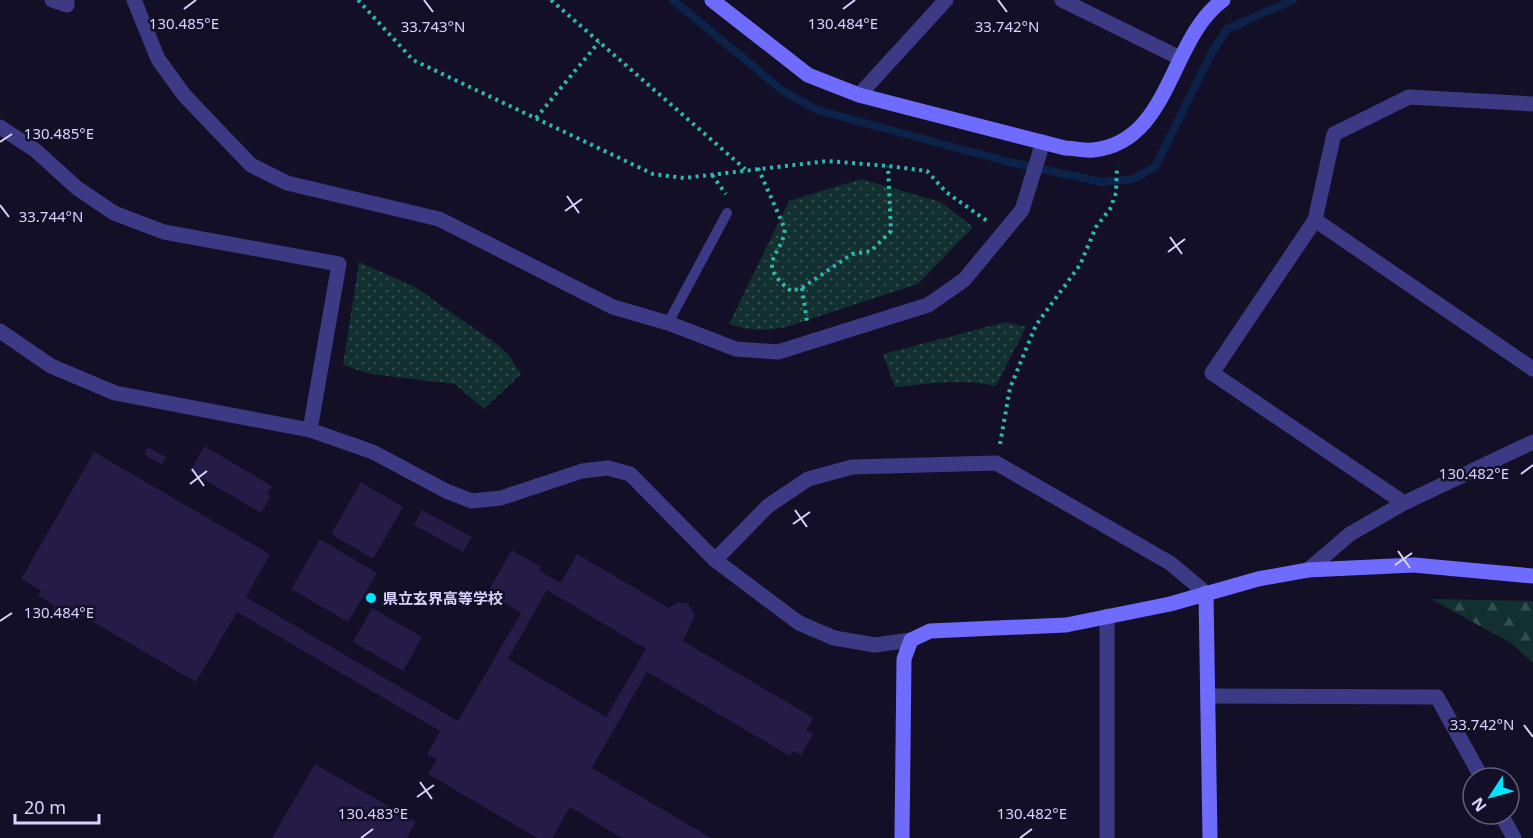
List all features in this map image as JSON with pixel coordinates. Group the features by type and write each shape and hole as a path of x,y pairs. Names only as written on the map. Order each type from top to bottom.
{"street":[{"path":"52,0 67,4 67,0"},
{"path":"134,0 158,59 184,95 251,165 287,183 440,219 613,307 668,323 736,349 778,352 928,305 964,280 1022,210 1042,142"},
{"path":"712,0 808,75 858,95 1042,142 1093,150 1114,144 1146,123 1207,11 1223,0"},
{"path":"858,95 946,0"},
{"path":"1062,0 1180,58"},
{"path":"1404,503 1212,373 1315,220 1334,134 1409,97 1533,104"},
{"path":"0,128 35,150 77,188 114,213 164,232 339,264 310,430"},
{"path":"1315,220 1533,369"},
{"path":"0,331 51,366 116,393 310,430 373,452 446,492 472,501 501,498 582,471 608,468 630,474 716,560 799,623 834,638 875,645 910,640 930,631 1066,625 1170,604 1206,593 1308,570 1414,565 1533,576"},
{"path":"1308,570 1350,534 1404,503 1533,442"},
{"path":"716,560 768,506 808,479 852,467 996,463 1170,563 1206,593 1210,838"},
{"path":"1107,616 1107,838"},
{"path":"902,838 904,659 910,640"},
{"path":"1208,696 1437,697 1475,766"}],"lane":[{"path":"668,323 727,213"}],"path":[{"path":"358,0 413,60 653,174 684,178 828,161 927,171 946,192 1004,234"},
{"path":"551,0 745,170"},
{"path":"536,118 599,42"},
{"path":"996,463 1010,388 1036,325 1080,265 1096,227 1110,209 1116,193 1117,163 1114,144"},
{"path":"758,168 785,229 784,240 772,256 773,271 790,291 802,288 852,254 871,251 891,231 888,166"},
{"path":"802,288 810,343"}],"green space":[{"path":"861,179 941,202 973,227 918,284 786,327 757,330 729,324 789,201"},
{"path":"359,262 415,287 498,345 508,354 521,374 484,409 455,384 371,374 343,365"},
{"path":"1006,322 1026,327 996,386 958,382 895,387 883,354"},
{"path":"1431,599 1533,601 1533,663 1511,643"}],"building":[{"path":"204,446 272,486 267,494 271,496 261,513 190,471"},
{"path":"148,447 166,457 162,465 144,454"},
{"path":"94,452 270,554 246,597 458,721 521,613 487,593 512,550 541,567 539,571 561,583 577,554 669,608 677,602 687,603 695,615 683,641 814,718 806,731 813,734 801,755 793,751 790,756 647,672 592,768 711,838 622,838 570,807 552,838 537,838 428,774 437,760 427,755 440,731 237,612 196,682 78,613 73,621 53,610 55,606 38,596 41,590 21,579","holes":["547,590 646,649 606,717 508,659"]},
{"path":"361,482 403,507 373,559 331,534"},
{"path":"422,510 472,537 463,552 414,525"},
{"path":"320,539 377,573 348,622 291,589"},
{"path":"372,608 422,637 403,671 353,642"},
{"path":"315,764 416,822 407,838 272,838"}],"waterway":[{"path":"673,0 783,91 817,110 1005,161 1101,182 1133,179 1155,167 1212,52 1227,29 1293,0"}],"place":[{"name":"県立玄界高等学校","path":"371,598"}]}
